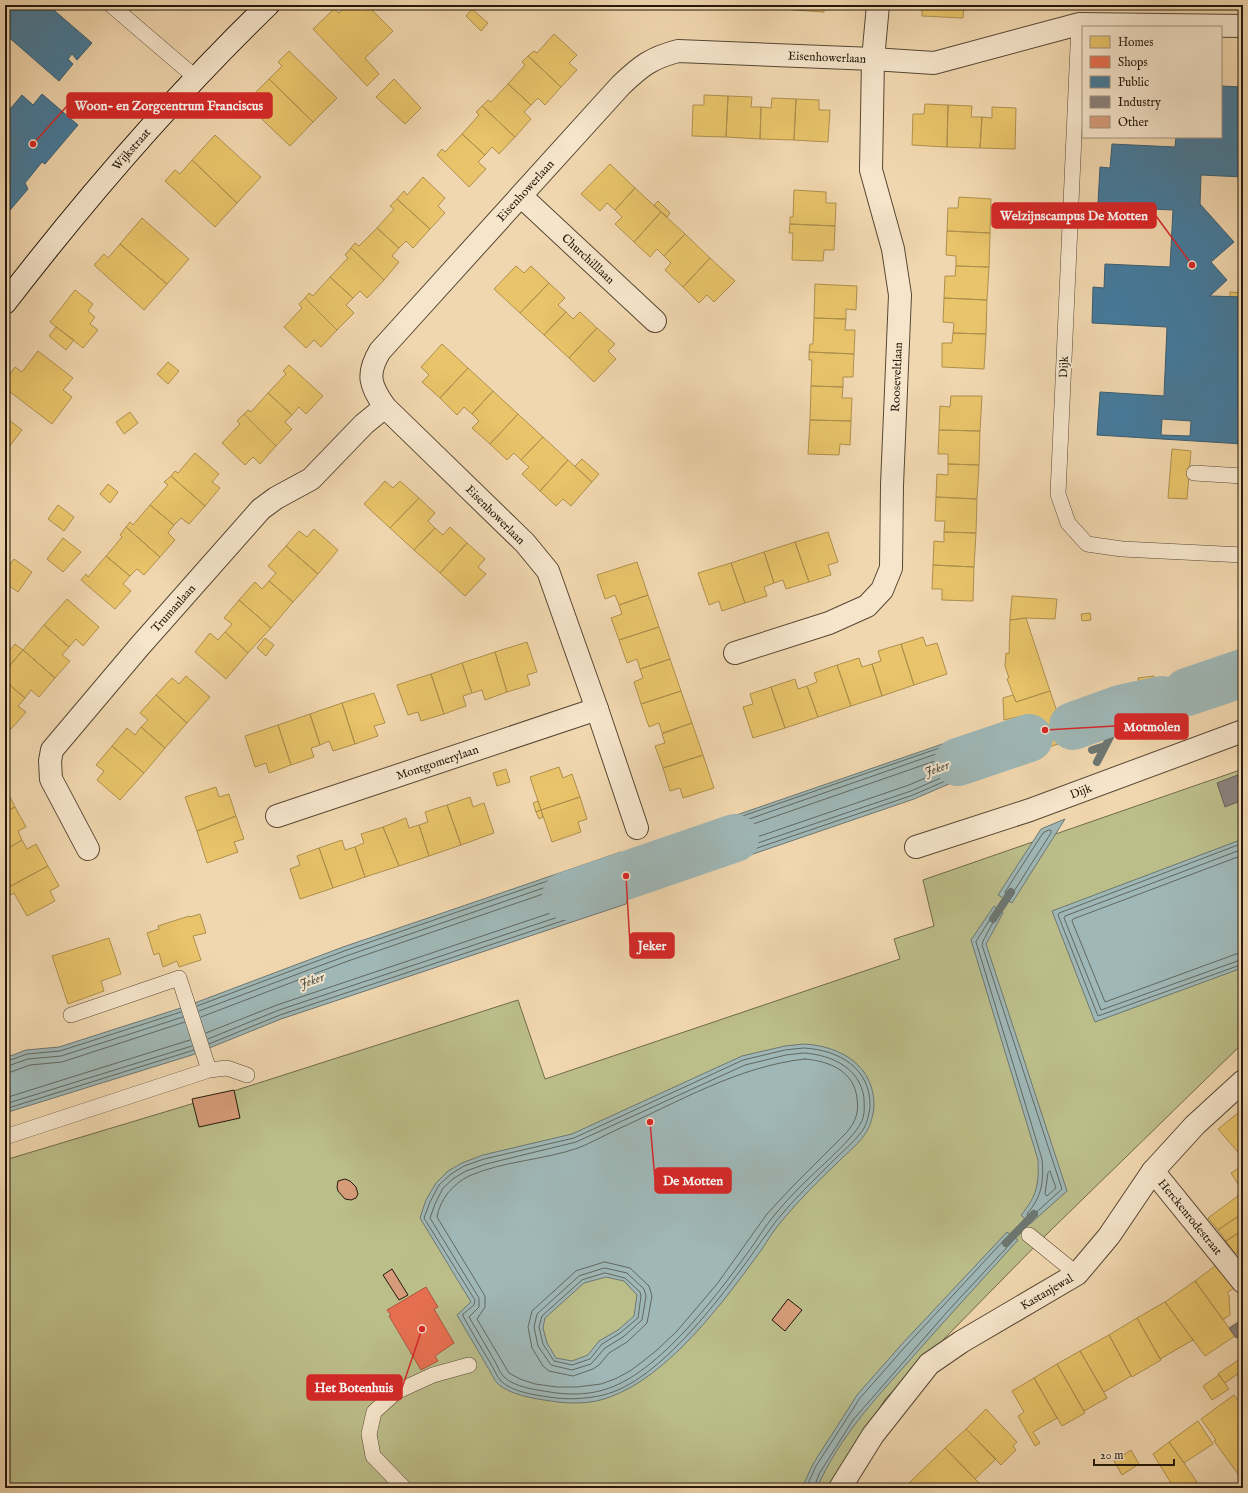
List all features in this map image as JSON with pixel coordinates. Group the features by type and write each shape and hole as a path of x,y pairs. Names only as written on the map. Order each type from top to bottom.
{"street":[{"name":"Wijkstraat","path":"5,303 76,212 195,77 268,5"},
{"name":"Rooseveltlaan","path":"736,653 829,623 867,606 882,590 891,568 892,485 900,295 893,249 871,170 873,59 878,5"},
{"name":"Eisenhowerlaan","path":"636,828 597,709 548,571 525,543 385,407 376,394 371,378 374,362 380,351 621,85 650,61 665,54 678,51 934,63 1079,24 1243,26"},
{"name":"Churchilllaan","path":"521,196 655,321"},
{"name":"Trumanlaan","path":"88,849 51,779 50,761 52,750 261,509 276,498 311,479 364,424 385,407"},
{"name":"Montgomerylaan","path":"277,816 597,709"},
{"name":"Dijk","path":"916,847 1030,810 1243,731"},
{"name":"Kastanjewal","path":"840,1488 873,1435 929,1364 961,1342 1077,1274 1109,1236 1153,1171 1195,1125 1243,1081"},
{"name":"Herckenrodestraat","path":"1153,1171 1243,1282"}],"lane":[{"path":"112,5 195,77"},
{"name":"Dijk","path":"1079,24 1058,494 1068,523 1087,544 1122,549 1243,555"},
{"path":"1194,473 1243,476"},
{"path":"71,1015 180,978 209,1070"},
{"path":"5,1137 209,1070 227,1068 247,1074"},
{"path":"1029,1235 1077,1274"},
{"path":"404,1488 373,1456 369,1434 374,1412 396,1392 434,1376 469,1365"}],"green space":[{"path":"1243,769 1243,1043 1049,1232 886,1398 828,1488 5,1488 5,1160 218,1096 518,1000 545,1079 900,959 894,939 934,926 923,880"}],"water":[{"path":"1015,719 1023,752 914,799 680,879 664,840"},
{"path":"1065,819 1012,903 998,895 1041,829"},
{"path":"1243,839 1242,968 1095,1022 1052,911"},
{"path":"621,852 633,885 626,904 281,1019 192,1055 5,1113 5,1058 26,1050 59,1047 184,1007 343,947"},
{"path":"994,906 1003,913 986,944 1067,1191 1030,1224 1021,1215 1034,1196 1038,1176 1038,1160 971,940"},
{"path":"804,1044 831,1049 843,1054 862,1070 869,1080 873,1093 874,1107 870,1125 861,1140 801,1199 775,1229 731,1291 694,1335 673,1356 630,1388 601,1400 565,1403 531,1398 516,1394 498,1384 457,1315 471,1302 420,1218 426,1200 436,1183 448,1171 462,1163 483,1155 572,1134 742,1056 785,1046","holes":["606,1277 624,1281 637,1295 634,1316 618,1330 599,1341 588,1355 572,1361 556,1358 547,1343 543,1328 545,1318 584,1283"]},
{"path":"1007,1232 1018,1240 858,1420 835,1453 817,1488 802,1488 813,1464 857,1395 901,1345"}],"building: Homes":[{"path":"347,5 367,5 393,31 365,58 379,74 367,86 313,29 334,9 339,13"},
{"path":"683,5 707,5 707,7 683,7"},
{"path":"707,5 731,5 730,8 707,7"},
{"path":"792,5 824,5 824,12 792,10"},
{"path":"922,5 964,5 963,18 922,16"},
{"path":"472,9 488,23 481,31 466,16"},
{"path":"554,34 577,55 569,63 577,70 561,87 528,56 534,51 537,53"},
{"path":"289,51 337,98 313,122 269,79 282,66 278,62"},
{"path":"528,56 561,87 545,105 538,98 531,105 508,84 525,65 522,62"},
{"path":"269,79 313,122 290,146 245,103"},
{"path":"394,79 421,108 405,124 376,97"},
{"path":"508,84 531,105 524,112 531,119 515,137 482,106 488,100 491,102"},
{"path":"704,95 728,96 726,137 692,136 693,105 704,105"},
{"path":"728,96 752,97 751,107 761,107 760,139 726,137"},
{"path":"772,98 796,99 794,140 760,139 761,107 771,108"},
{"path":"796,99 819,100 819,110 830,110 828,142 794,140"},
{"path":"925,104 948,105 947,147 912,145 913,114 924,114"},
{"path":"948,105 972,106 971,117 982,117 980,148 947,147"},
{"path":"482,106 515,137 499,154 492,147 485,155 462,134 479,115 476,112"},
{"path":"992,107 1016,108 1015,149 980,148 982,117 992,118"},
{"path":"462,134 485,155 478,162 486,169 469,187 437,155 442,149 445,152"},
{"path":"215,135 261,177 237,203 192,160"},
{"path":"192,160 237,203 215,227 165,181 175,170 180,174"},
{"path":"610,164 635,188 615,210 607,203 600,211 581,194"},
{"path":"423,177 445,198 438,206 445,213 430,229 397,199 404,191 407,195"},
{"path":"635,188 661,212 634,242 615,224 622,217 615,210"},
{"path":"794,190 826,192 826,203 836,203 835,226 790,224 790,217 793,217"},
{"path":"959,197 991,199 990,233 947,231 948,208 958,208"},
{"path":"397,199 430,229 413,248 406,241 399,248 377,228 394,209 390,206"},
{"path":"658,201 670,213 667,217 654,205"},
{"path":"661,212 685,234 664,256 657,249 650,257 634,242"},
{"path":"142,218 189,259 167,284 120,244"},
{"path":"790,224 835,226 834,250 824,250 823,261 792,260 793,233 789,233"},
{"path":"377,228 399,248 392,256 399,262 384,280 351,248 355,243 359,246"},
{"path":"947,231 990,233 989,267 956,266 956,256 946,255"},
{"path":"685,234 710,258 683,287 665,270 671,263 664,256"},
{"path":"120,244 167,284 144,310 94,265 104,254 108,258"},
{"path":"351,248 384,280 367,298 360,291 353,298 330,277 348,258 345,255"},
{"path":"710,258 735,281 714,302 707,295 699,303 683,287"},
{"path":"516,266 524,273 531,266 549,283 520,313 494,289"},
{"path":"956,266 989,267 987,300 944,298 945,276 955,276"},
{"path":"330,277 353,298 346,305 354,313 337,330 305,298 309,293 313,296"},
{"path":"549,283 565,298 558,305 566,312 544,335 520,313"},
{"path":"815,284 857,286 856,310 846,309 846,319 814,318"},
{"path":"75,290 93,304 88,311 95,317 90,324 98,330 83,348 50,322"},
{"path":"1230,292 1243,293 1243,297 1230,297"},
{"path":"305,298 337,330 321,347 314,340 306,348 284,327 302,308 299,304"},
{"path":"944,298 987,300 986,334 953,333 954,323 943,322"},
{"path":"566,312 573,319 580,312 597,328 569,358 544,335"},
{"path":"814,318 846,319 845,330 855,330 854,354 809,352 810,344 813,344"},
{"path":"56,327 74,340 66,350 49,336"},
{"path":"597,328 615,344 608,351 616,359 594,382 569,358"},
{"path":"953,333 986,334 984,369 942,367 942,343 952,343"},
{"path":"442,344 468,368 440,398 422,382 429,375 421,367"},
{"path":"38,351 73,378 63,390 72,397 52,424 5,388 5,381 15,367 22,372"},
{"path":"809,352 854,354 853,377 843,377 843,387 811,386 812,360 809,360"},
{"path":"168,362 179,371 168,384 157,374"},
{"path":"289,365 323,396 306,414 299,407 292,415 268,393 286,374 283,371"},
{"path":"468,368 493,391 472,414 464,407 457,415 440,398"},
{"path":"811,386 843,387 842,398 852,398 851,421 810,420"},
{"path":"493,391 518,414 490,444 472,428 479,421 472,414"},
{"path":"268,393 292,415 285,422 292,429 276,446 244,414 248,410 251,412"},
{"path":"951,396 982,396 980,431 939,430 940,406 950,407"},
{"path":"130,412 138,423 124,434 116,422"},
{"path":"244,414 276,446 260,464 253,457 245,465 222,443 240,424 237,421"},
{"path":"518,414 543,437 521,460 514,453 507,460 490,444"},
{"path":"5,417 22,430 5,452"},
{"path":"810,420 851,421 850,445 840,444 839,455 808,454"},
{"path":"939,430 980,431 979,465 948,464 948,454 938,454"},
{"path":"543,437 568,460 540,491 522,474 529,467 521,460"},
{"path":"1172,449 1191,451 1187,499 1168,498"},
{"path":"195,453 219,474 212,482 220,488 205,506 171,476 175,471 178,473"},
{"path":"582,459 599,474 592,482 575,466"},
{"path":"568,460 592,482 571,506 563,499 556,506 540,491"},
{"path":"948,464 979,465 977,499 936,497 937,474 948,475"},
{"path":"171,476 205,506 189,524 181,518 174,525 150,505 168,485 164,482"},
{"path":"385,481 393,488 400,481 419,498 390,528 364,504"},
{"path":"108,484 118,492 110,503 100,494"},
{"path":"936,497 977,499 976,533 944,532 945,521 935,521"},
{"path":"419,498 435,513 428,521 435,528 414,550 390,528"},
{"path":"58,505 74,517 64,531 48,519"},
{"path":"150,505 174,525 168,533 175,540 160,557 126,527 130,522 133,525"},
{"path":"126,527 160,557 144,575 137,569 130,576 106,556 122,537 120,535"},
{"path":"450,527 467,543 440,573 414,550 435,528 443,535"},
{"path":"314,529 338,550 318,574 286,546 299,531 307,537"},
{"path":"828,532 838,562 828,565 831,575 809,582 795,542"},
{"path":"944,532 976,533 974,567 933,565 934,541 944,542"},
{"path":"63,538 81,552 63,572 47,559"},
{"path":"795,542 809,582 786,589 783,580 774,583 764,552"},
{"path":"467,543 485,559 478,567 486,574 465,596 440,573"},
{"path":"286,546 318,574 293,602 269,581 276,573 268,566"},
{"path":"764,552 774,583 764,587 767,596 745,603 731,563"},
{"path":"106,556 130,576 123,584 131,591 115,609 81,580 86,574 88,577"},
{"path":"14,559 32,572 18,592 5,583 5,571"},
{"path":"637,562 648,595 619,605 615,595 605,599 597,575"},
{"path":"731,563 745,603 722,611 719,601 709,605 698,573"},
{"path":"933,565 974,567 973,601 942,600 942,589 932,589"},
{"path":"269,581 293,602 271,628 239,600 255,582 262,589"},
{"path":"648,595 659,627 619,640 611,618 622,614 619,605"},
{"path":"1012,596 1057,599 1055,619 1026,618 1010,620"},
{"path":"67,599 99,627 83,646 76,639 69,647 44,625"},
{"path":"239,600 271,628 248,653 225,632 232,624 224,618"},
{"path":"1090,613 1091,620 1082,621 1081,614"},
{"path":"1026,618 1050,691 1016,702 1007,679 1009,678 1005,666 1006,653 1009,654 1010,620"},
{"path":"44,625 69,647 62,655 70,661 55,678 23,650"},
{"path":"659,627 670,659 640,669 637,659 627,663 619,640"},
{"path":"225,632 248,653 226,679 195,652 210,633 218,640"},
{"path":"923,637 926,646 937,643 947,674 914,685 901,644"},
{"path":"265,638 274,645 266,656 257,648"},
{"path":"527,642 537,672 527,675 530,685 507,692 495,652"},
{"path":"15,644 23,650 5,671 5,656"},
{"path":"901,644 914,685 882,696 872,664 881,661 878,651"},
{"path":"23,650 55,678 39,697 31,690 25,698 5,681 5,671"},
{"path":"495,652 507,692 485,700 482,690 472,693 462,663"},
{"path":"859,658 862,667 872,664 882,696 851,706 837,665"},
{"path":"670,659 681,691 641,704 634,682 643,678 640,669"},
{"path":"462,663 472,693 463,696 466,706 444,714 431,674"},
{"path":"837,665 851,706 818,717 807,686 817,682 814,673"},
{"path":"431,674 444,714 421,721 418,712 408,715 397,685"},
{"path":"186,676 210,697 187,723 156,695 172,678 179,684"},
{"path":"1154,676 1157,689 1140,691 1138,678"},
{"path":"795,679 798,689 807,686 818,717 785,728 771,687"},
{"path":"5,681 25,698 18,706 26,712 11,729 5,724"},
{"path":"771,687 785,728 753,738 743,707 753,704 750,694"},
{"path":"681,691 692,723 662,733 659,723 649,727 641,704"},
{"path":"1050,691 1067,741 1034,752 1022,716 1004,720 1003,698 1013,695 1016,702"},
{"path":"374,693 385,723 374,726 378,736 355,744 342,703"},
{"path":"156,695 187,723 165,748 141,727 148,720 140,713"},
{"path":"342,703 355,744 333,751 329,741 320,745 310,714"},
{"path":"310,714 320,745 311,748 314,757 291,765 278,725"},
{"path":"692,723 703,755 663,768 655,746 665,743 662,734"},
{"path":"278,725 291,765 269,773 266,763 255,767 245,736"},
{"path":"141,727 165,748 144,773 112,746 127,728 135,735"},
{"path":"112,746 144,773 120,800 97,780 104,771 96,765"},
{"path":"703,755 714,788 683,798 680,788 670,791 663,768"},
{"path":"559,767 563,778 572,774 580,797 541,810 530,777"},
{"path":"506,769 510,782 497,786 493,773"},
{"path":"5,787 15,807 5,812"},
{"path":"216,787 219,797 229,794 236,816 197,831 185,797"},
{"path":"470,797 473,807 484,803 494,833 461,845 447,805"},
{"path":"580,797 587,819 578,822 581,832 552,842 541,810"},
{"path":"538,801 541,810 536,812 533,803"},
{"path":"447,805 461,845 429,856 419,825 428,822 425,812"},
{"path":"15,807 26,827 18,831 22,840 5,850 5,812"},
{"path":"541,810 543,817 539,819 536,812"},
{"path":"236,816 244,839 234,842 238,852 207,863 197,831"},
{"path":"406,818 409,828 419,825 429,856 399,866 383,827"},
{"path":"383,827 399,866 365,877 355,847 364,843 361,834"},
{"path":"22,840 27,849 36,844 48,866 7,888 5,884 5,850"},
{"path":"342,840 345,850 355,847 365,877 333,888 319,848"},
{"path":"319,848 333,888 300,899 290,869 300,865 297,856"},
{"path":"48,866 59,886 50,891 55,901 27,916 14,893 11,895 7,888"},
{"path":"200,914 206,933 193,936 201,960 179,967 177,961 163,967 159,953 154,955 147,933 159,929 158,926"},
{"path":"109,938 121,974 101,981 104,991 68,1004 52,956"},
{"path":"1243,1109 1243,1158 1218,1129"},
{"path":"1243,1165 1243,1213 1218,1230 1208,1218 1238,1196 1240,1187 1231,1173"},
{"path":"1243,1213 1243,1230 1226,1241 1218,1230"},
{"path":"1243,1230 1243,1248 1235,1254 1226,1241"},
{"path":"1219,1263 1237,1286 1227,1293 1229,1295 1230,1315 1223,1320 1195,1281"},
{"path":"1195,1281 1235,1336 1205,1356 1165,1302"},
{"path":"1165,1302 1193,1340 1160,1359 1137,1318"},
{"path":"1137,1318 1161,1360 1132,1377 1109,1335"},
{"path":"1109,1335 1131,1376 1104,1392 1080,1351"},
{"path":"1080,1351 1107,1398 1084,1411 1057,1364"},
{"path":"1243,1357 1243,1370 1225,1383 1218,1374"},
{"path":"1057,1364 1085,1413 1062,1426 1034,1378"},
{"path":"1219,1375 1229,1389 1212,1400 1203,1386"},
{"path":"1034,1378 1057,1418 1033,1432 1040,1443 1035,1446 1018,1416 1024,1412 1012,1391"},
{"path":"1234,1395 1243,1407 1243,1481 1214,1441 1216,1440 1201,1419"},
{"path":"986,1409 1017,1442 1013,1446 1016,1450 1001,1465 966,1429"},
{"path":"1198,1421 1213,1444 1184,1463 1169,1442"},
{"path":"966,1429 996,1459 975,1479 945,1448"},
{"path":"1169,1442 1201,1488 1174,1488 1153,1454"},
{"path":"945,1448 984,1488 904,1488"},
{"path":"1131,1450 1139,1464 1122,1475 1114,1461"}],"building: Shops":[{"path":"426,1287 438,1307 434,1309 454,1343 435,1356 438,1361 421,1370 389,1316 391,1315 387,1310"}],"building: Public":[{"path":"5,5 48,5 92,43 77,60 72,54 68,59 73,64 59,81 5,34"},
{"path":"1222,86 1242,87 1238,151 1243,151 1243,177 1201,175 1200,204 1234,242 1211,262 1227,280 1210,296 1243,297 1243,444 1097,435 1100,392 1164,396 1167,327 1092,323 1093,287 1104,288 1105,264 1170,267 1173,210 1108,207 1109,204 1098,203 1100,167 1110,168 1112,144 1175,147 1176,138 1222,138","holes":["1162,419 1191,421 1190,436 1161,435"]},
{"path":"42,94 78,125 45,164 42,162 25,183 28,189 5,216 5,115 22,95 33,105"}],"building: Industry":[{"path":"1243,773 1243,800 1225,807 1217,783"},
{"path":"1243,1319 1243,1334 1236,1338 1229,1328"}],"building: Other":[{"path":"234,1090 240,1118 199,1127 192,1099"},
{"path":"345,1179 350,1181 356,1187 358,1194 356,1198 351,1200 345,1199 338,1191 338,1181"},
{"path":"392,1269 408,1295 399,1300 383,1275"},
{"path":"788,1299 802,1310 785,1331 772,1320"}],"waterway":[{"name":"Jeker","path":"1187,692 1243,673"},
{"name":"Jeker","path":"1073,726 1120,709 1162,700"},
{"path":"1097,762 1110,737 1120,709"},
{"name":"Jeker","path":"958,762 1029,738"},
{"path":"1092,750 1105,746"},
{"name":"Jeker","path":"566,896 735,838"},
{"path":"993,919 1011,892"},
{"path":"1006,1243 1034,1214"}],"place":[{"name":"Woon- en Zorgcentrum Franciscus","path":"33,144"},
{"name":"Welzijnscampus De Motten","path":"1192,265"},
{"name":"Motmolen","path":"1045,730"},
{"name":"Jeker","path":"626,876"},
{"name":"De Motten","path":"650,1122"},
{"name":"Het Botenhuis","path":"422,1329"}]}
